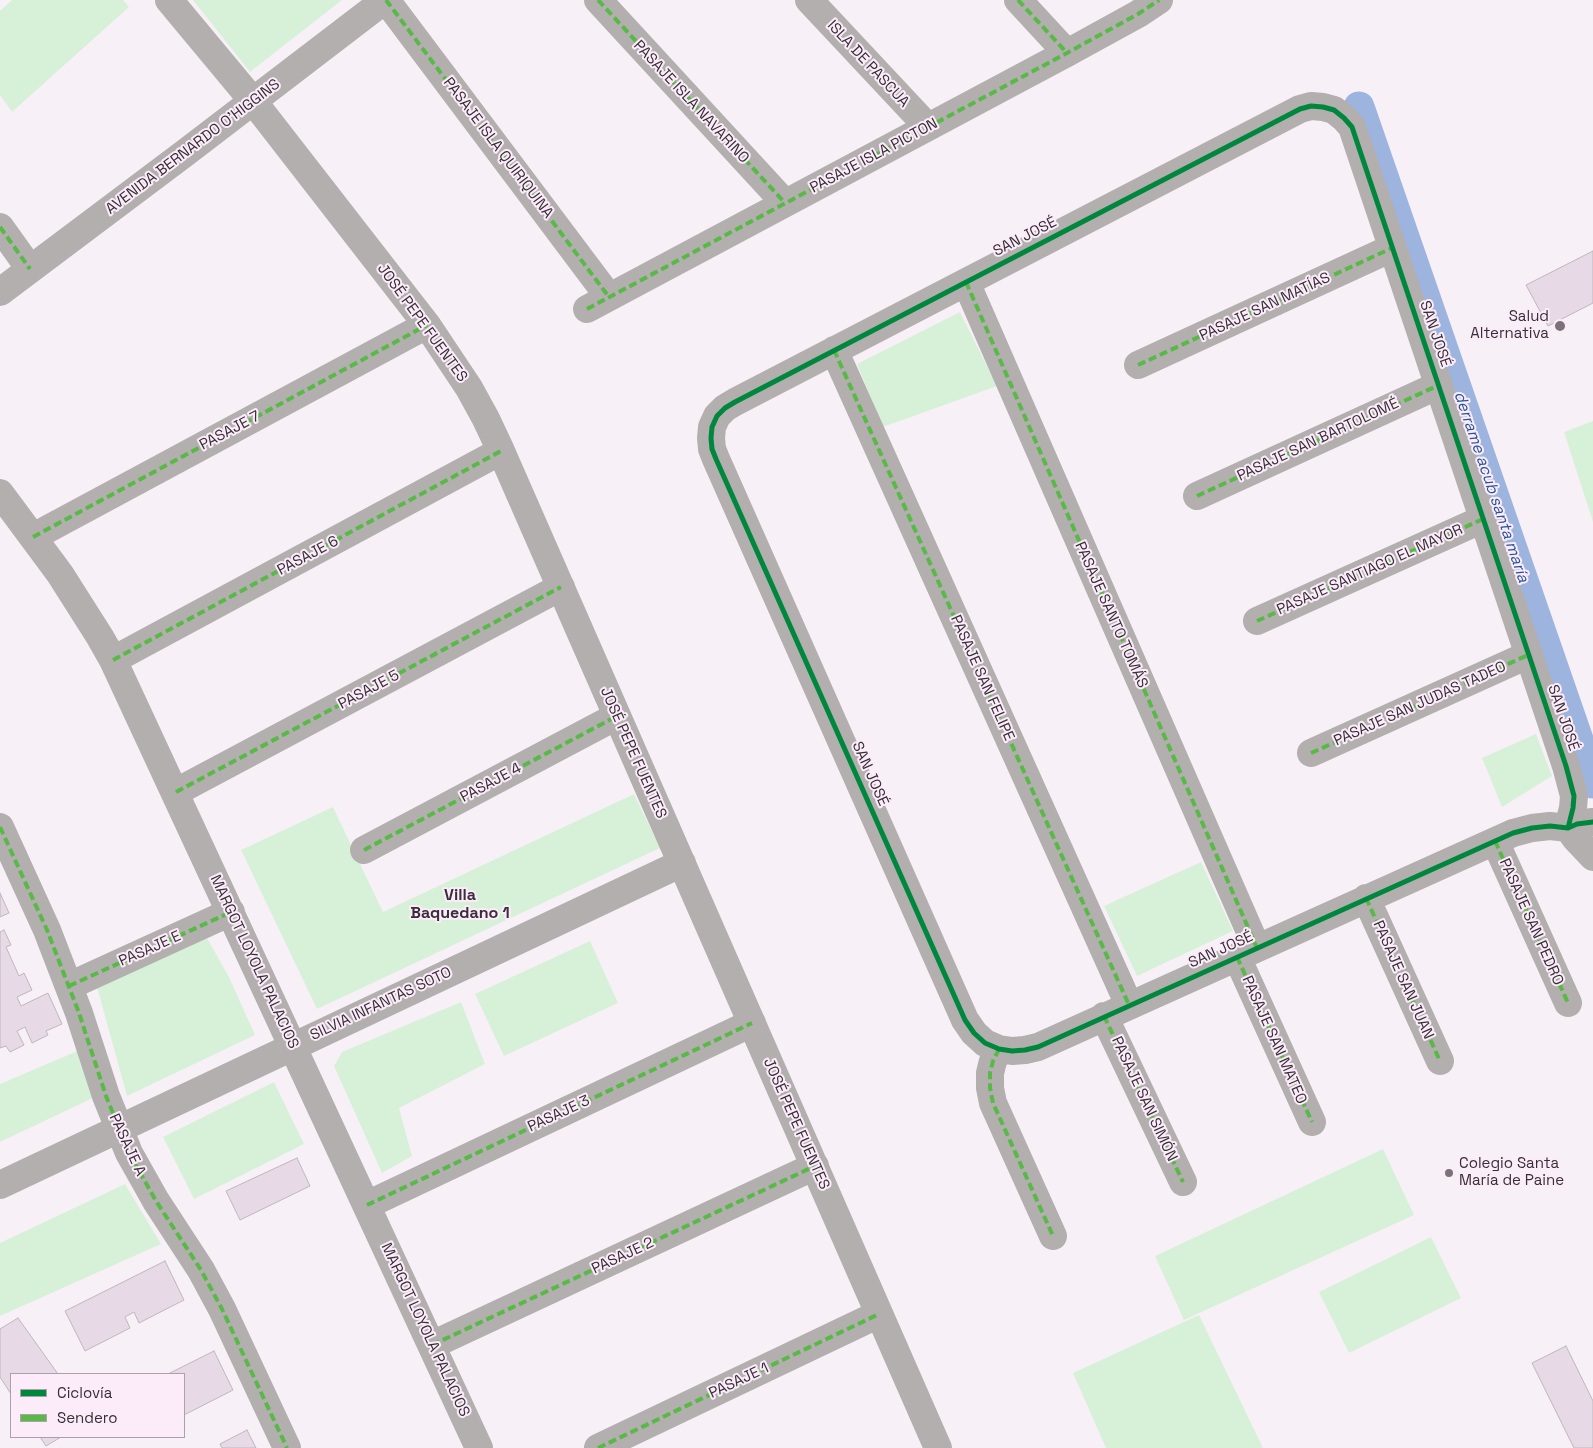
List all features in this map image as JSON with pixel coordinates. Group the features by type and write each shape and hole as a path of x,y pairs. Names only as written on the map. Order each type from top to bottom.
{"street":[{"name":"JOSÉ PEPE FUENTES","path":"169,0 253,101 427,325 469,388 502,451 938,1448"},
{"name":"AVENIDA BERNARDO O'HIGGINS","path":"0,292 385,0"},
{"name":"PASAJE ISLA QUIRIQUINA","path":"385,0 598,303"},
{"name":"PASAJE ISLA NAVARINO","path":"598,0 785,203"},
{"name":"ISLA DE PASCUA","path":"809,0 928,127"},
{"path":"1018,0 1067,53"},
{"name":"PASAJE ISLA PICTON","path":"598,303 1067,53 1138,14 1159,0"},
{"name":"SAN JOSÉ","path":"1311,106 1323,106 1334,110 1344,118 1352,127 1572,785 1574,808 1580,825 1532,828 1495,840 1038,1047 1012,1052 985,1043 974,1033 965,1020 712,449 711,438 712,427 717,416 725,408 966,282 1300,109 1311,106"},
{"path":"0,228 30,269"},
{"name":"PASAJE SAN MATÍAS","path":"1138,365 1392,248"},
{"name":"PASAJE SANTO TOMÁS","path":"966,282 1247,952"},
{"name":"PASAJE 7","path":"33,537 427,325"},
{"name":"PASAJE SAN FELIPE","path":"834,350 1129,1005"},
{"name":"PASAJE SAN BARTOLOMÉ","path":"1197,496 1438,385"},
{"name":"PASAJE 6","path":"113,660 502,451"},
{"name":"MARGOT LOYOLA PALACIOS","path":"0,493 60,574 86,613 113,660 176,792 479,1448"},
{"name":"PASAJE SANTIAGO EL MAYOR","path":"1257,621 1483,519"},
{"name":"PASAJE 5","path":"176,792 561,587"},
{"name":"PASAJE SAN JUDAS TADEO","path":"1311,753 1528,655"},
{"name":"PASAJE 4","path":"364,850 617,716"},
{"path":"1580,825 1576,839 1593,857"},
{"name":"PASAJE A","path":"0,827 47,930 69,986 118,1129 142,1177 201,1270 222,1309 287,1448"},
{"name":"PASAJE SAN PEDRO","path":"1495,840 1568,1003"},
{"name":"SILVIA INFANTAS SOTO","path":"0,1185 682,863"},
{"name":"PASAJE SAN JUAN","path":"1366,898 1440,1061"},
{"name":"PASAJE E","path":"69,986 231,912"},
{"name":"PASAJE SAN MATEO","path":"1247,952 1312,1122"},
{"name":"PASAJE SAN SIMÓN","path":"1104,1016 1183,1182"},
{"name":"PASAJE 3","path":"366,1205 752,1024"},
{"path":"999,1049 993,1061 990,1074 990,1088 994,1103 1053,1236"},
{"name":"PASAJE 2","path":"432,1345 815,1166"},
{"name":"PASAJE 1","path":"598,1448 879,1314"}],"green space":[{"path":"12,0 123,0 129,7 12,112 0,95 0,11"},
{"path":"193,0 342,0 250,72"},
{"path":"960,312 997,386 883,427 857,364"},
{"path":"1593,421 1593,522 1564,432"},
{"path":"1536,734 1552,776 1502,807 1482,758"},
{"path":"634,794 660,848 317,1009 241,850 333,807 383,912"},
{"path":"1201,862 1233,931 1137,976 1104,906"},
{"path":"207,938 229,977 255,1035 127,1096 97,987"},
{"path":"590,941 618,1003 504,1056 475,994"},
{"path":"461,1002 485,1064 399,1108 412,1156 382,1173 334,1066 342,1052"},
{"path":"82,1049 95,1097 0,1142 0,1084"},
{"path":"274,1082 304,1144 194,1199 163,1137"},
{"path":"1383,1149 1414,1215 1184,1320 1155,1256"},
{"path":"125,1184 161,1244 0,1316 0,1243"},
{"path":"1431,1237 1461,1298 1349,1353 1319,1292"},
{"path":"1199,1315 1263,1448 1106,1448 1073,1373"}],"building":[{"path":"1593,251 1593,303 1548,326 1526,285"},
{"path":"0,893 9,913 0,917"},
{"path":"4,930 11,945 6,947 19,976 24,973 32,990 17,997 21,1006 48,993 62,1024 46,1031 48,1035 32,1043 25,1027 17,1031 24,1045 10,1052 6,1046 0,1048 0,932"},
{"path":"297,1158 310,1186 240,1220 226,1191"},
{"path":"165,1261 184,1300 139,1323 134,1312 125,1317 130,1328 85,1351 65,1311"},
{"path":"18,1318 57,1373 10,1373 10,1392 0,1377 0,1329"},
{"path":"1566,1346 1593,1401 1593,1448 1574,1448 1532,1363"},
{"path":"214,1351 233,1390 185,1414 185,1373 170,1373"},
{"path":"247,1430 256,1448 222,1448 220,1444"},
{"path":"41,1438 59,1438 46,1446"}],"waterway":[{"name":"derrame acub santa maría","path":"1359,107 1593,783"}],"marked path":[{"path":"386,0 609,297"},
{"path":"598,0 785,203"},
{"path":"1018,0 1067,53"},
{"path":"587,309 1067,53 1138,14 1159,0"},
{"path":"0,227 30,269"},
{"path":"1138,365 1392,248"},
{"path":"966,282 1257,948"},
{"path":"33,537 427,325"},
{"path":"834,350 1129,1005"},
{"path":"1197,496 1439,385"},
{"path":"113,660 501,451"},
{"path":"1257,621 1483,519"},
{"path":"176,792 561,587"},
{"path":"1311,753 1528,655"},
{"path":"364,850 617,716"},
{"path":"0,827 47,930 79,1013 106,1096 129,1153 156,1201 201,1270 222,1309 287,1448"},
{"path":"1495,841 1568,1003"},
{"path":"1366,898 1440,1061"},
{"path":"69,986 231,912"},
{"path":"1237,957 1312,1122"},
{"path":"1104,1016 1183,1182"},
{"path":"367,1205 752,1023"},
{"path":"999,1049 990,1073 993,1103 1053,1236"},
{"path":"432,1345 815,1166"},
{"path":"598,1448 879,1314"}],"cycle path":[{"path":"1568,828 1574,796 1566,766 1352,127 1334,110 1311,106 1300,109 735,402 717,416 712,427 711,438 712,449 716,459 965,1020 974,1033 985,1043 999,1049 1012,1051 1038,1047 1513,833 1550,826 1568,828 1577,824 1593,822"}],"place":[{"name":"Salud Alternativa","path":"1560,326"},
{"name":"Colegio Santa María de Paine","path":"1449,1173"}],"district":[{"name":"Villa Baquedano 1","path":"460,905"}]}
